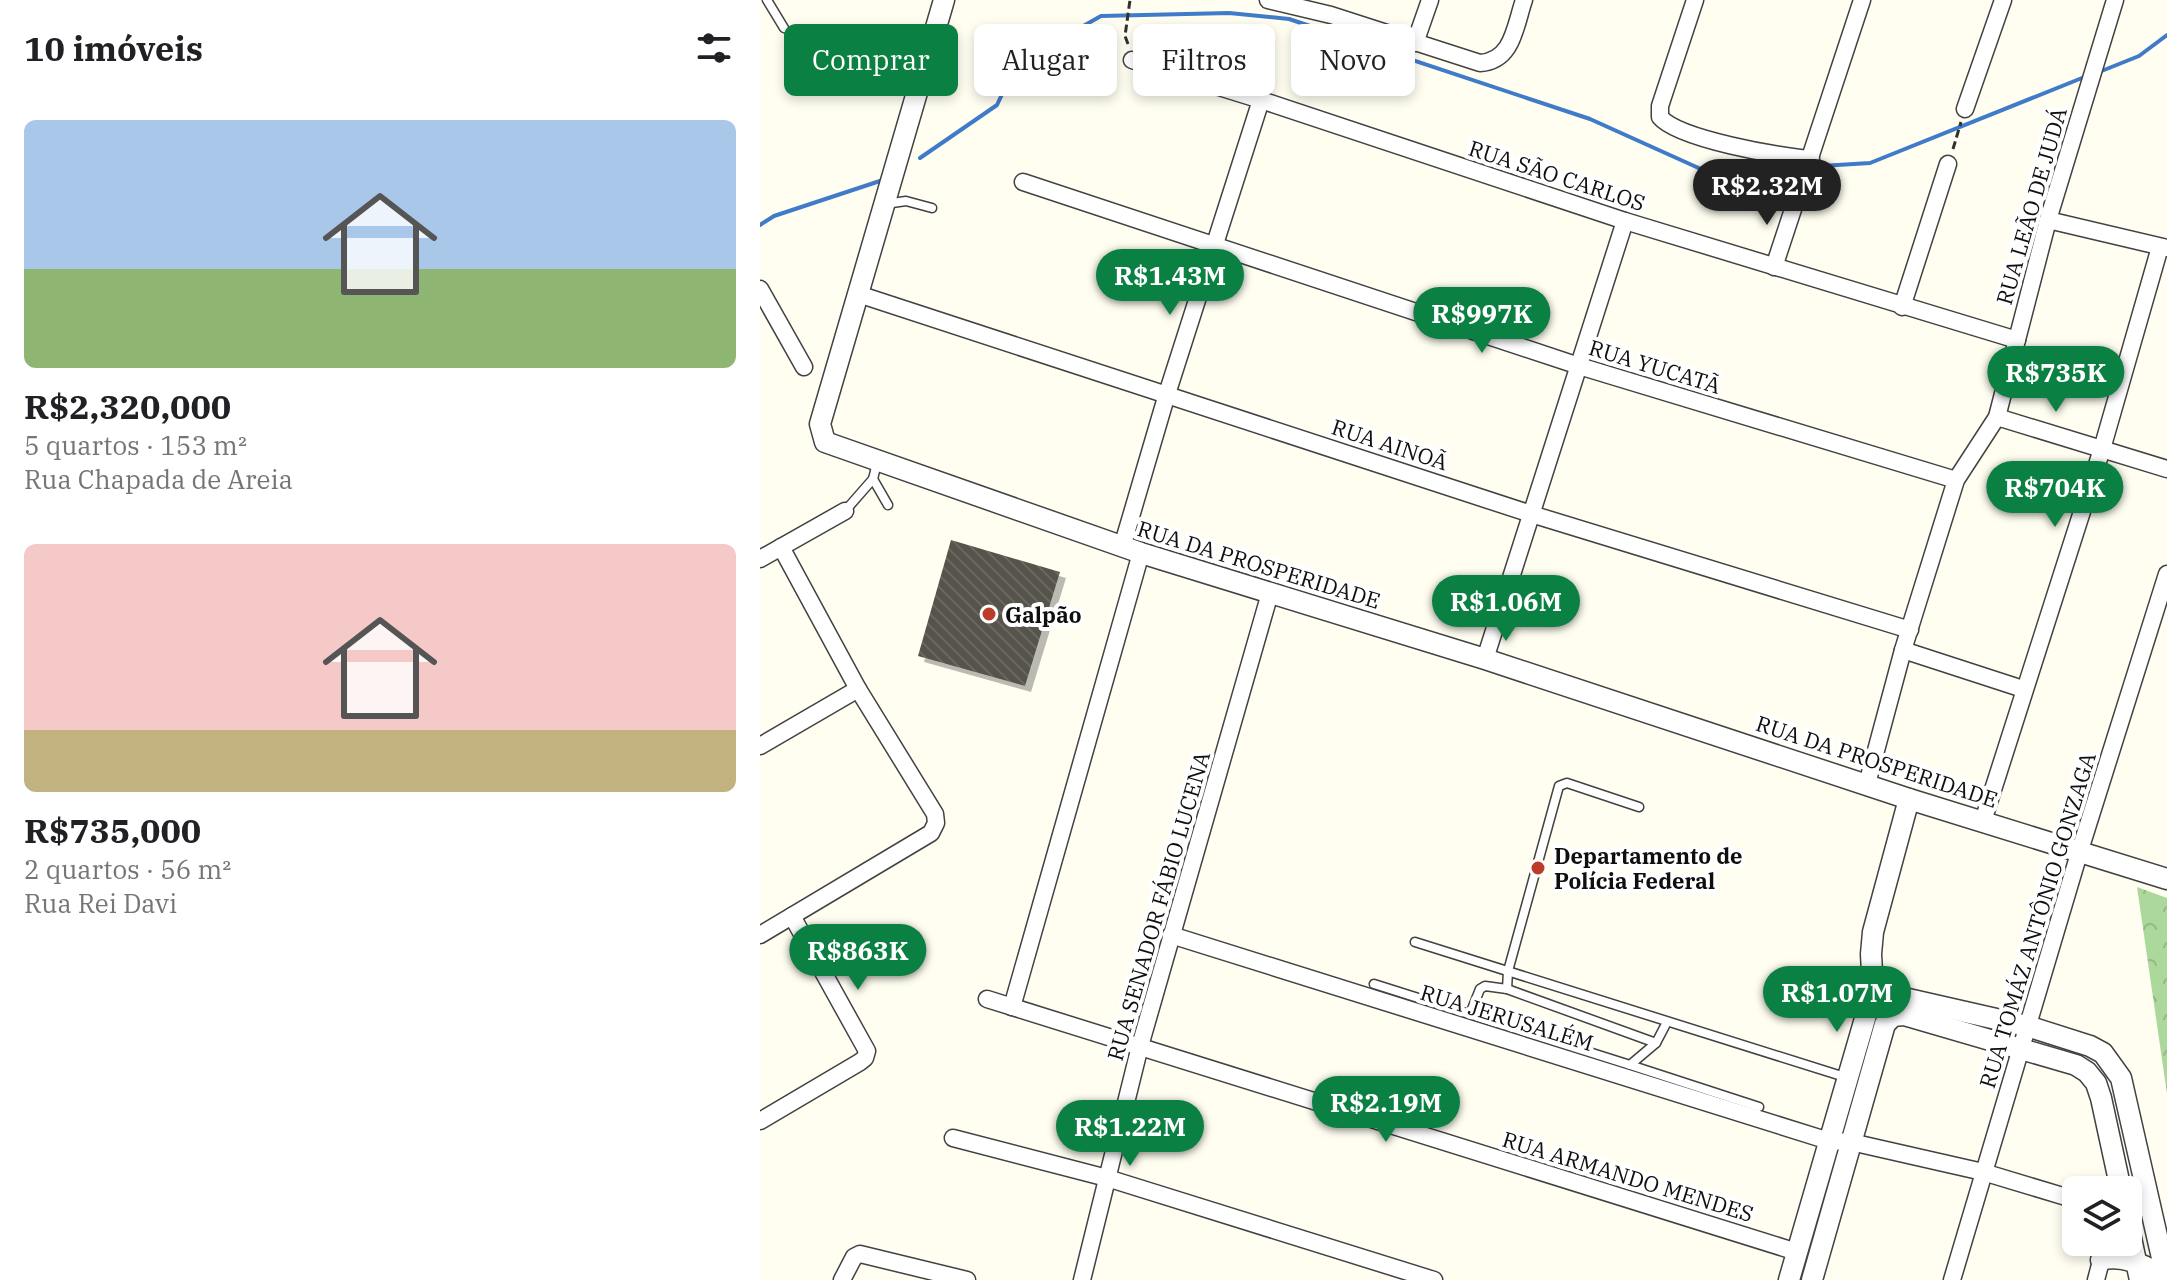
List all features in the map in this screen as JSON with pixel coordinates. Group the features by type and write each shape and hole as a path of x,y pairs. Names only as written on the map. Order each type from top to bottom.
{"street":[{"name":"RUA DA PROSPERIDADE","path":"944,0 820,424 825,442 876,471 1485,659 1909,799 2167,879"},
{"path":"1268,0 1334,7 1372,24"},
{"path":"1430,0 1415,43 1480,63 1492,62 1507,52 1524,0"},
{"path":"1695,0 1660,106 1660,117 1669,125 1808,167"},
{"path":"1774,267 1862,0"},
{"path":"1965,109 2003,0"},
{"name":"RUA LEÃO DE JUDÁ","path":"1867,784 1903,650 1956,480 1997,417 2048,220 2115,0"},
{"name":"RUA SÃO CARLOS","path":"1132,60 1625,221 2017,340"},
{"path":"1012,1007 1131,550 1167,394 1261,100"},
{"path":"1902,307 1948,164"},
{"name":"RUA YUCATÃ","path":"1023,182 1579,366 1956,480"},
{"path":"1983,821 2164,248 2048,220"},
{"path":"1485,659 1625,221"},
{"path":"760,289 804,367"},
{"name":"RUA AINOÃ","path":"858,294 1531,514 1910,630"},
{"path":"1997,417 2167,469"},
{"path":"760,559 845,511"},
{"path":"760,935 934,829 935,814 858,689 781,547"},
{"name":"RUA TOMÁZ ANTÔNIO GONZAGA","path":"1952,1280 2080,850 2167,574"},
{"name":"RUA SENADOR FÁBIO LUCENA","path":"1082,1280 1140,1046 1270,593"},
{"path":"1903,650 2023,689"},
{"path":"760,746 858,689"},
{"path":"1789,1280 1873,991 1873,932 1909,799"},
{"path":"760,1121 865,1058 865,1045 792,916"},
{"name":"RUA JERUSALÉM","path":"1171,935 1829,1141 1851,1142 1983,1172 2062,1196"},
{"path":"1873,991 2027,1026 2090,1046 2113,1063 2121,1078 2166,1278 2138,1271 2113,1256"},
{"name":"RUA ARMANDO MENDES","path":"987,999 1797,1252"},
{"path":"1812,1280 1885,1024 1893,1016 1904,1015 2076,1065 2096,1083 2118,1176"},
{"path":"953,1138 1107,1178 1434,1280"},
{"path":"2142,1219 2154,1222"},
{"path":"842,1280 854,1257 860,1254 967,1280"},
{"path":"2096,1280 2103,1256"}],"lane":[{"path":"767,0 784,28"},
{"path":"885,201 906,201 932,208"},
{"path":"876,471 888,505"},
{"path":"845,511 876,471"},
{"path":"1507,989 1508,971 1559,786 1567,783 1639,807"},
{"path":"1415,942 1868,1083"},
{"path":"1374,984 1759,1107"},
{"path":"1470,1014 1480,989 1491,986 1656,1043"},
{"path":"1630,1065 1656,1043 1667,1022"}],"path":[{"path":"1125,36 1130,2"},
{"path":"1948,164 1965,109"}],"green space":[{"path":"2137,887 2167,898 2167,1094"}],"building":[{"name":"Galpão","path":"951,540 1060,572 1025,686 918,656"}],"waterway":[{"path":"920,158 997,105 1011,75 1055,42 1101,16 1229,13 1289,19 1590,119 1703,170 1796,167"},
{"path":"2099,72 2139,56 2167,35"},
{"path":"1821,166 1870,163 2087,76"},
{"path":"760,225 774,216 883,180"}],"place":[{"name":"Galpão","path":"989,614"},
{"name":"Departamento de Polícia Federal","path":"1538,868"}]}
